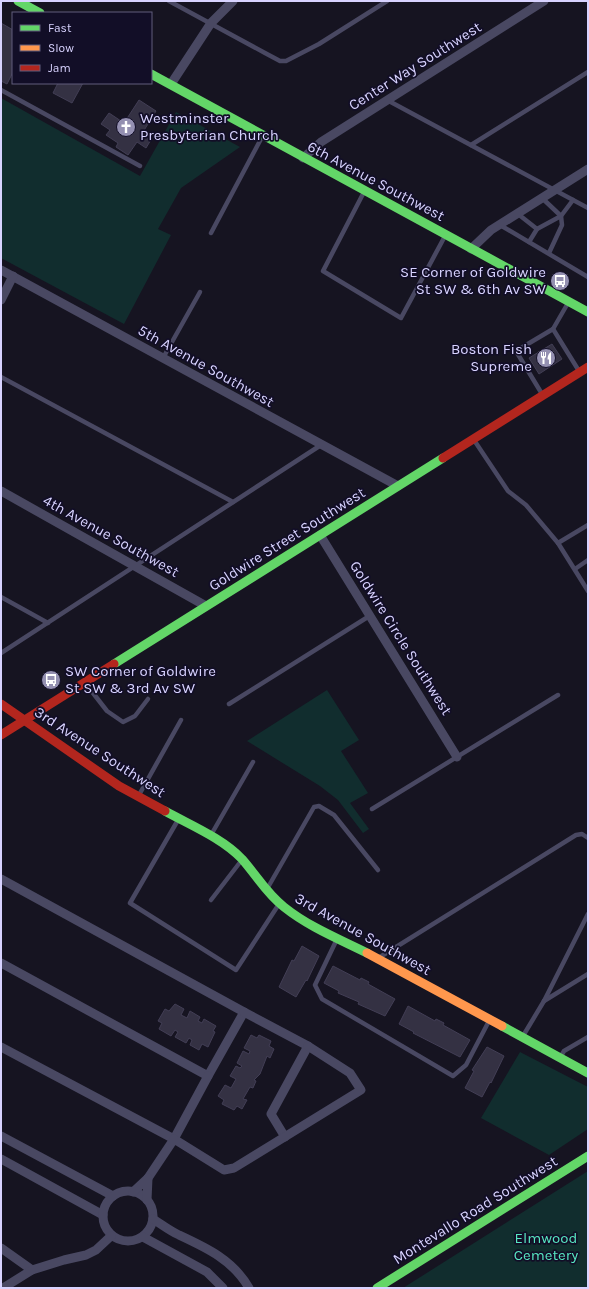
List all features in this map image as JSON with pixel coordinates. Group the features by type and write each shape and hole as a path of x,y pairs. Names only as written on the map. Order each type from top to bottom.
{"street":[{"path":"18,1 38,12"},
{"path":"171,84 210,24 233,1"},
{"name":"Center Way Southwest","path":"303,158 321,142 544,1"},
{"name":"6th Avenue Southwest","path":"152,74 588,312"},
{"path":"471,248 491,230 588,169"},
{"name":"5th Avenue Southwest","path":"1,270 398,486"},
{"path":"1,300 14,276"},
{"name":"Goldwire Street Southwest","path":"1,735 584,369"},
{"name":"4th Avenue Southwest","path":"1,491 206,606"},
{"name":"Goldwire Circle Southwest","path":"320,535 371,615 457,757"},
{"name":"3rd Avenue Southwest","path":"1,704 45,736 138,796 210,837 242,859 266,891 280,903 323,932 378,958 588,1073"},
{"path":"1,879 308,1046 350,1073 361,1090 234,1168 224,1170 174,1139 1,1047"},
{"path":"1,963 208,1076"},
{"path":"133,1192 148,1178 174,1139 244,1012"},
{"path":"286,1137 271,1114 308,1046"},
{"path":"1,1136 112,1196"},
{"name":"Montevallo Road Southwest","path":"377,1288 588,1156"},
{"path":"1,1159 103,1215"},
{"path":"147,1200 148,1178"},
{"path":"125,1191 133,1192 141,1195 147,1200 151,1207 153,1219 148,1231 143,1237 135,1241 127,1242 111,1236 106,1229 103,1215 105,1205 112,1196 125,1191"},
{"path":"153,1219 178,1235 196,1242 218,1254 232,1265 249,1288"},
{"path":"3,1288 32,1270 86,1255 96,1250 111,1236"},
{"path":"143,1237 207,1272 223,1288"},
{"path":"1,1248 32,1270"}],"lane":[{"path":"169,1 280,61 286,61 319,44 387,1"},
{"path":"471,145 588,72"},
{"path":"1,90 140,166"},
{"path":"387,100 588,208"},
{"path":"211,233 263,135"},
{"path":"365,191 323,271 401,318 446,235"},
{"path":"542,198 561,216 562,225 549,253"},
{"path":"529,242 537,229 561,216 573,200"},
{"path":"518,214 537,229"},
{"path":"500,225 588,277"},
{"path":"164,358 200,292"},
{"path":"543,395 516,351 553,329 569,302"},
{"path":"553,329 584,369"},
{"path":"1,378 233,502"},
{"path":"473,439 508,490 526,505 558,543 588,590"},
{"path":"1,653 321,445"},
{"path":"558,543 588,525"},
{"path":"575,569 588,560"},
{"path":"1,597 48,623"},
{"path":"229,704 371,615"},
{"path":"85,682 107,711 123,722 135,716 148,700"},
{"path":"372,809 558,694"},
{"path":"138,796 180,720"},
{"path":"210,837 253,762"},
{"path":"266,891 314,807 319,806 334,815 378,870"},
{"path":"179,819 130,903 236,970 280,903"},
{"path":"378,958 576,835 582,834 588,838"},
{"path":"211,900 242,859"},
{"path":"523,1037 544,1001 588,914"},
{"path":"338,939 315,985 322,999 453,1076 466,1065 490,1020"},
{"path":"544,1001 588,974"},
{"path":"560,1058 564,1051 588,1037"}],"green space":[{"path":"1,98 140,176 176,112 240,147 181,188 158,229 171,235 124,324 1,258"},
{"path":"327,690 359,740 341,751 368,793 350,803 369,829 363,833 338,800 320,786 247,741"},
{"path":"520,1052 588,1087 588,1129 549,1155 481,1118"},
{"name":"Elmwood Cemetery","path":"588,1171 588,1288 403,1288"}],"building":[{"path":"1,23 12,29 12,74 7,84 1,81"},
{"path":"58,84 82,84 72,103 53,93"},
{"name":"Westminster Presbyterian Church","path":"139,100 156,111 143,132 152,138 146,148 137,142 128,155 116,147 118,143 106,135 110,130 101,124 109,113 124,123"},
{"name":"Boston Fish Supreme","path":"552,344 562,359 539,374 529,358"},
{"path":"302,946 319,956 307,981 306,980 296,997 279,987 292,960 294,961"},
{"path":"333,966 360,980 361,978 369,982 368,984 395,999 385,1016 358,1004 359,1002 338,993 339,991 324,983"},
{"path":"175,1004 184,1009 181,1015 187,1018 190,1011 200,1017 198,1021 202,1023 204,1019 216,1026 213,1031 215,1032 208,1047 202,1044 199,1050 190,1045 192,1040 189,1038 186,1043 175,1037 178,1032 175,1030 171,1036 159,1029 162,1023 158,1021 165,1009 169,1011"},
{"path":"408,1006 435,1021 436,1019 444,1023 443,1025 470,1040 460,1057 413,1033 414,1032 399,1024"},
{"path":"251,1035 257,1038 259,1035 271,1041 269,1046 274,1049 270,1058 267,1056 260,1074 254,1080 256,1081 253,1088 250,1087 243,1099 247,1100 242,1109 237,1106 234,1110 222,1104 224,1100 218,1096 225,1085 231,1088 236,1079 230,1076 236,1066 240,1068 242,1066 237,1063 243,1051 249,1054 250,1051 244,1048"},
{"path":"487,1047 504,1056 491,1083 490,1082 482,1097 465,1088 474,1071 472,1070"}],"traffic: fast":[{"path":"18,1 38,12"},
{"path":"152,75 588,312"},
{"path":"114,664 443,458"},
{"path":"165,811 215,838 234,851 272,896 284,907 304,921 367,953"},
{"path":"502,1026 588,1073"},
{"path":"377,1288 588,1156"}],"traffic: slow":[{"path":"367,953 502,1026"}],"traffic: jam":[{"path":"443,458 588,367"},
{"path":"1,735 114,664"},
{"path":"1,704 119,786 165,811"}],"place":[{"name":"Westminster Presbyterian Church","path":"126,127"},
{"name":"SE Corner of Goldwire St SW & 6th Av SW","path":"560,281"},
{"name":"Boston Fish Supreme","path":"546,358"},
{"name":"SW Corner of Goldwire St SW & 3rd Av SW","path":"51,680"}]}
